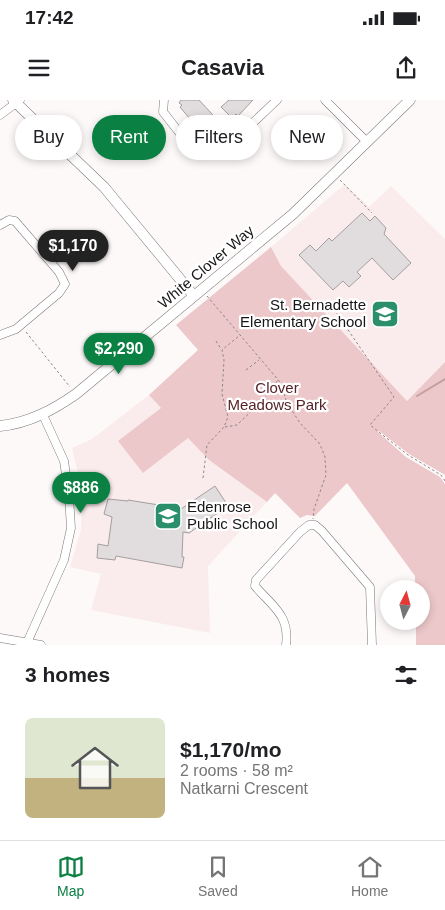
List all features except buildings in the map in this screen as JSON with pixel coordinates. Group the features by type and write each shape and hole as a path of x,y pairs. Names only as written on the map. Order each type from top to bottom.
{"street":[{"path":"164,100 163,112 199,154 215,157 277,100"},
{"path":"325,100 367,142"},
{"name":"White Clover Way","path":"0,426 19,423 43,415 76,394 289,218 410,100"},
{"path":"0,115 16,101 104,187 198,293"},
{"path":"0,225 9,220 15,221 59,272 65,284 59,293 21,325 0,335"},
{"path":"26,644 64,560 71,528 64,461 43,415"},
{"path":"286,645 288,633 283,619 278,609 255,586 256,580 300,532 308,526 314,525 322,531 370,587 372,645"},
{"path":"0,638 26,644 41,645"}],"path":[{"path":"335,175 372,214"},
{"path":"198,293 278,380 287,403 300,423 320,443 325,457 326,475 312,517 314,525"},
{"path":"331,305 394,397 370,425 408,455 441,475 445,481"},
{"path":"21,325 76,394"},
{"path":"222,350 239,336"},
{"path":"203,478 206,445 224,427 228,417 222,394 224,360 222,350 216,341"},
{"path":"246,370 259,360"},
{"path":"224,427 237,425 263,400 278,380"}],"shaded area":[{"name":"St. Bernadette Elementary School","path":"345,184 369,207 391,186 445,239 445,362 407,401 281,266 271,247"},
{"name":"Edenrose Public School","path":"149,395 209,460 267,502 208,566 210,633 91,610 101,574 70,567 81,530 82,490 72,448 92,439"}],"green space":[{"name":"Clover Meadows Park","path":"271,247 281,266 407,401 445,362 445,475 409,454 378,432 406,457 440,477 445,484 445,645 416,645 416,630 430,630 430,580 415,580 415,576 347,483 315,516 307,515 300,518 275,493 267,502 209,460 188,438 143,473 118,441 161,408 149,395 198,350 176,325"}],"waterway":[{"path":"417,396 445,379"}],"place":[{"name":"St. Bernadette Elementary School","path":"385,314"},
{"name":"Edenrose Public School","path":"168,516"}]}
